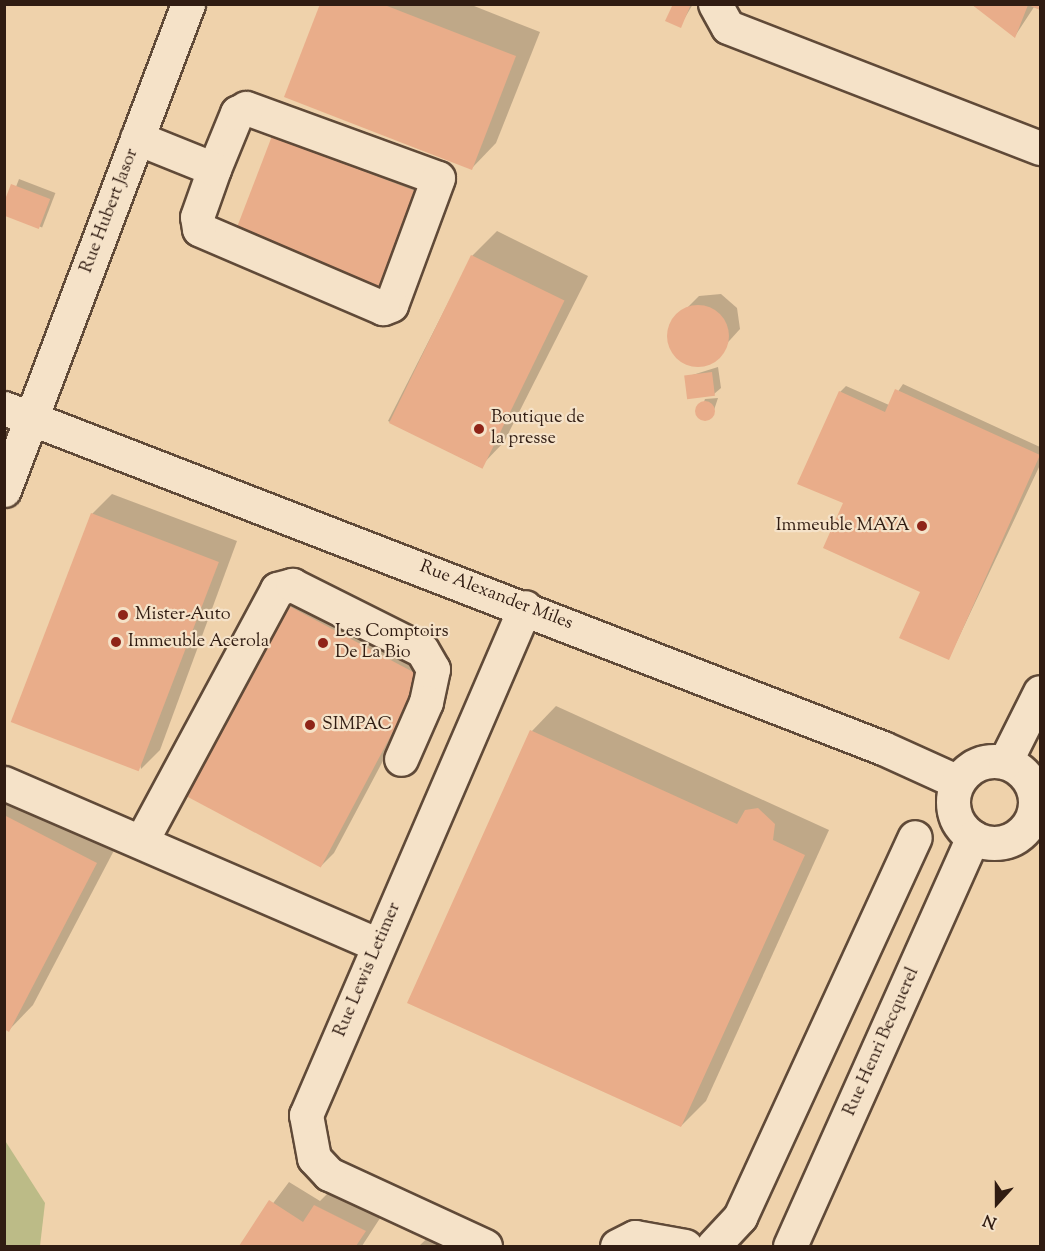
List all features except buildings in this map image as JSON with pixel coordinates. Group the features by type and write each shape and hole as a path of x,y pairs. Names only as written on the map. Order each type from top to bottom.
{"street":[{"name":"Rue Hubert Jasor","path":"18,413 137,138 188,4"},
{"path":"715,4 728,27 1041,148"},
{"path":"246,108 432,174 439,182 393,302 383,308 199,229 197,217 214,169 237,114 246,108"},
{"path":"137,138 214,169"},
{"path":"4,490 18,413"},
{"name":"Rue Alexander Miles","path":"18,413 525,607 958,782"},
{"path":"142,840 277,589 292,585 422,650 433,669 426,702 401,759"},
{"name":"Rue Lewis Letimer","path":"485,1246 348,1185 314,1158 306,1115 525,607"},
{"path":"1005,762 1041,692"},
{"path":"1005,762 1032,787 1035,827 998,843 973,837 957,819 958,782 978,764 1005,762"},
{"path":"4,783 142,840 379,945"},
{"path":"713,1246 740,1217 915,837"},
{"name":"Rue Henri Becquerel","path":"790,1246 973,837"},
{"path":"617,1246 635,1236 685,1246"}],"shaded area":[{"path":"4,1139 45,1203 40,1246 5,1246"}],"place":[{"name":"Boutique de la presse","path":"479,429"},
{"name":"Immeuble MAYA","path":"922,526"},
{"name":"Mister-Auto","path":"123,615"},
{"name":"Immeuble Acerola","path":"116,642"},
{"name":"Les Comptoirs De La Bio","path":"323,643"},
{"name":"SIMPAC","path":"310,725"}]}
